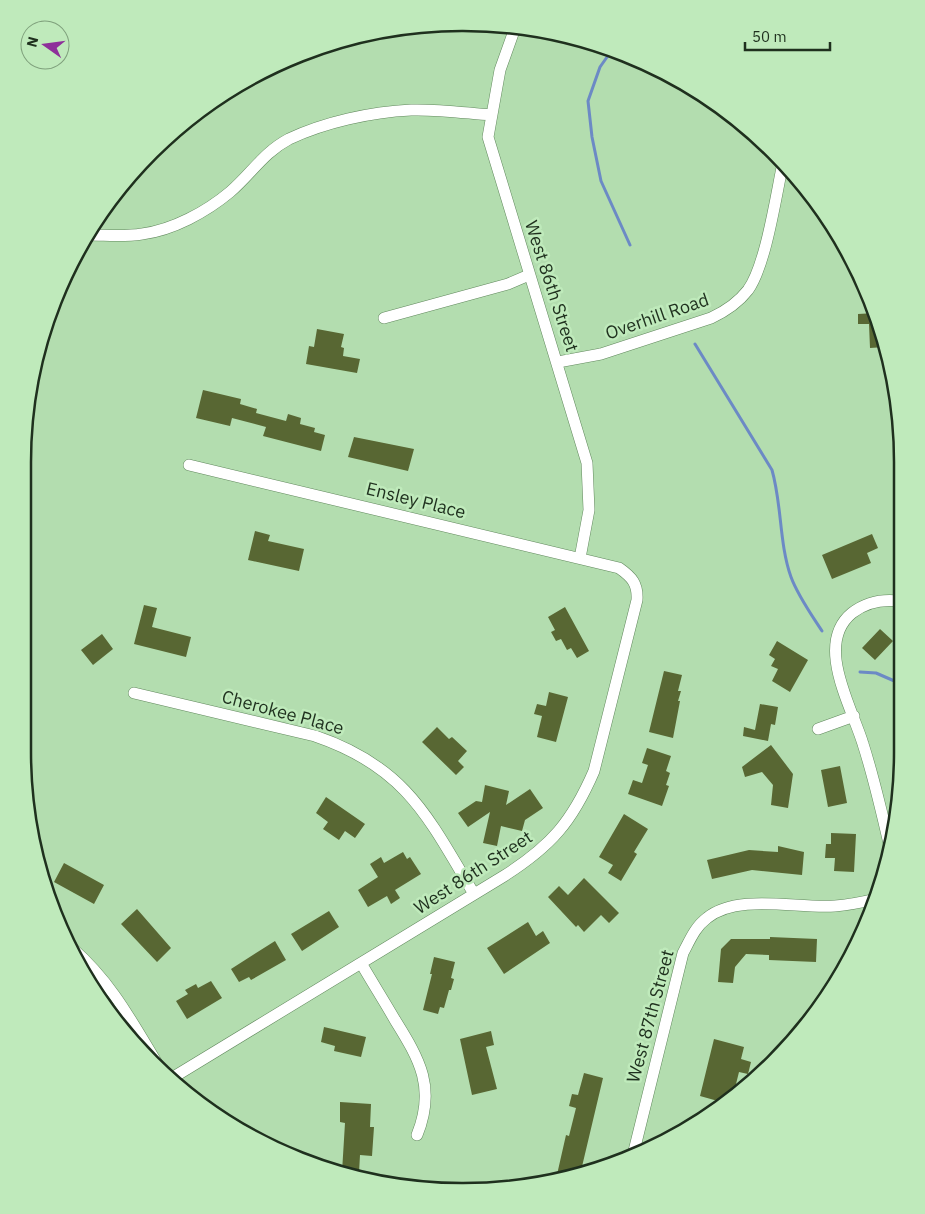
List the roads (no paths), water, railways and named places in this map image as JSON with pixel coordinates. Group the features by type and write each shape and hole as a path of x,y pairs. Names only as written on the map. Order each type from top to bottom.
{"street":[{"name":"West 86th Street","path":"513,34 500,70 488,137 529,275 558,362 587,463 589,510 580,558"},
{"path":"96,235 140,235 167,228 191,217 230,191 271,150 290,139 316,129 366,116 411,110 491,115"},
{"name":"Overhill Road","path":"558,362 601,354 711,318 738,302 757,272 781,172"},
{"path":"384,318 508,284 529,275"},
{"name":"Ensley Place","path":"189,465 580,558 619,568 632,577"},
{"name":"West 86th Street","path":"177,1075 532,858 548,844 569,820 584,796 602,747 637,600 638,590 632,577"},
{"path":"886,831 864,744 834,655 835,643 842,625 849,616 859,608 875,601 894,601"},
{"name":"Cherokee Place","path":"134,694 315,736 342,745 372,761 408,792 425,814 474,894"},
{"path":"818,729 854,716"},
{"name":"West 87th Street","path":"635,1147 683,953 695,930 707,918 720,910 737,905 834,906 867,900"},
{"path":"85,959 110,987 143,1041"},
{"path":"361,963 411,1047 423,1074 425,1104 423,1119 417,1135"}],"waterway":[{"path":"607,56 600,67 588,101 592,137 601,181 630,245"},
{"path":"695,344 772,470 778,497 784,551 791,577 801,598 822,631"},
{"path":"860,672 876,673 894,681"}]}
